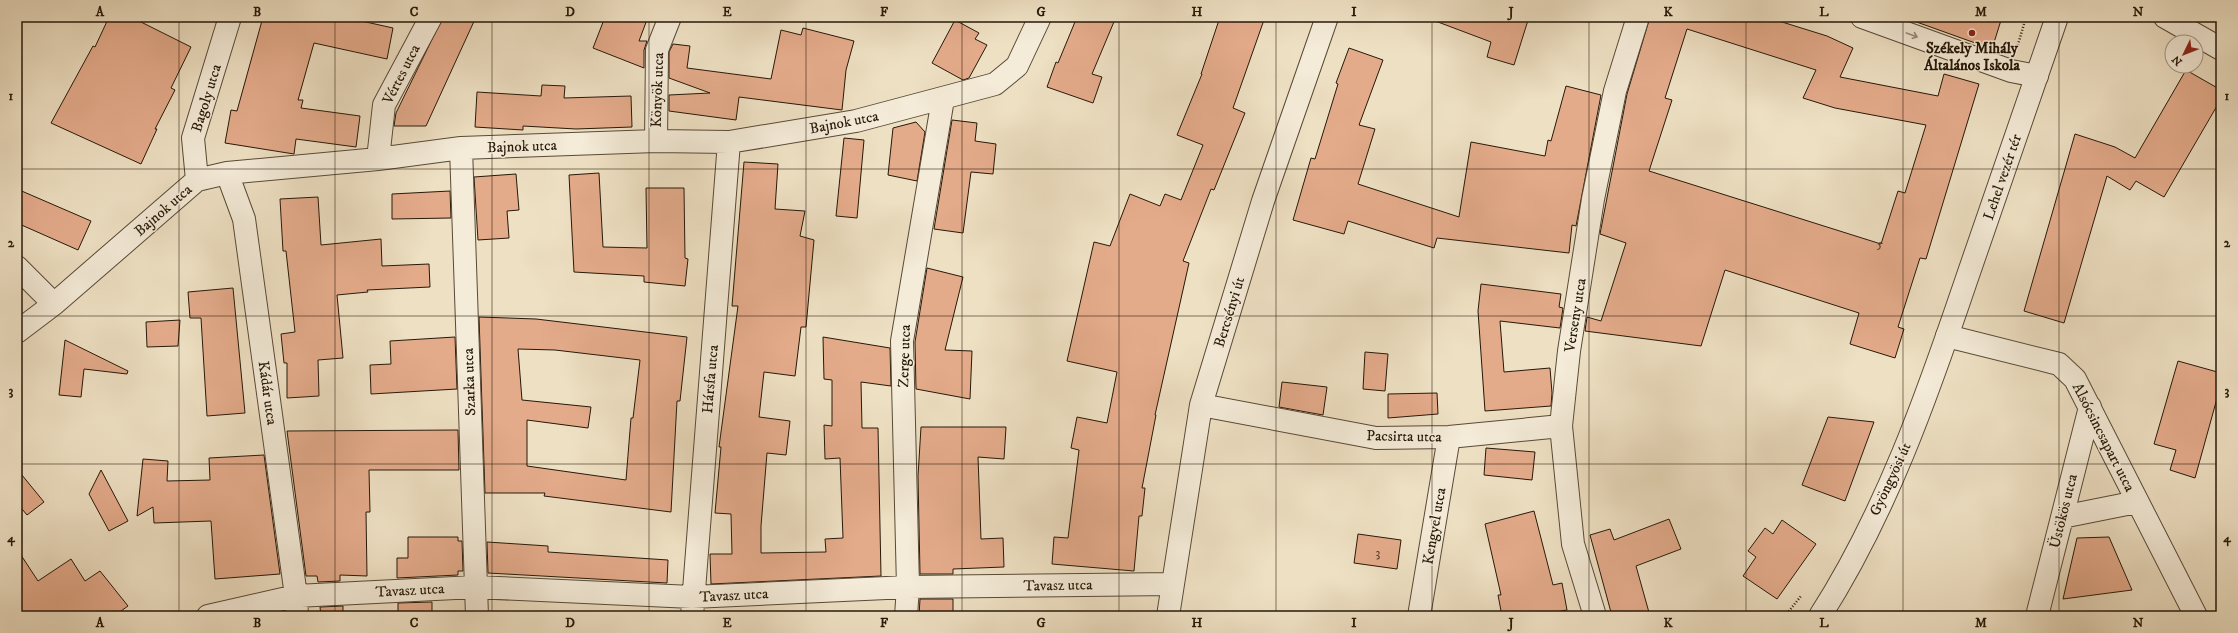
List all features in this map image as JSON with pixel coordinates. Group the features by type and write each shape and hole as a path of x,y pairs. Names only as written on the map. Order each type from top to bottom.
{"street":[{"name":"Bagoly utca","path":"197,180 193,138 230,17"},
{"name":"Vértes utca","path":"378,159 384,105 431,17"},
{"name":"Könyök utca","path":"656,141 657,50 670,17"},
{"name":"Bajnok utca","path":"17,332 54,304 197,180 227,173 378,159 461,148 656,141 729,142 856,121 996,84 1017,66 1040,17"},
{"name":"Bercsényi út","path":"1168,616 1201,405 1263,201 1327,17"},
{"name":"Verseny utca","path":"1595,616 1573,544 1561,426 1569,351 1593,199 1615,91 1638,17"},
{"path":"1862,17 2011,71 2037,76"},
{"name":"Lehel vezér tér","path":"1947,336 2057,17"},
{"path":"2166,17 2221,50"},
{"name":"Zerge utca","path":"906,616 908,587 902,341 943,99"},
{"name":"Hársfa utca","path":"692,606 729,142"},
{"name":"Szarka utca","path":"461,148 477,616"},
{"name":"Kádár utca","path":"227,173 244,219 297,606"},
{"path":"17,267 54,304"},
{"name":"Alsócsincsapart utca","path":"1947,336 2059,364 2075,379 2196,616"},
{"name":"Gyöngyösi út","path":"1820,616 1840,585 1900,462 1947,336"},
{"name":"Pacsirta utca","path":"1201,405 1376,438 1449,437 1561,426"},
{"name":"Üstökös utca","path":"2036,616 2090,407"},
{"name":"Kengyel utca","path":"1419,616 1449,437"},
{"path":"2062,517 2137,502"},
{"name":"Tavasz utca","path":"208,616 475,587 692,606 908,587 1172,584"}],"building":[{"path":"109,17 131,17 191,47 171,88 175,90 155,129 157,129 141,164 51,123 93,46 95,47"},
{"path":"263,17 358,17 357,20 393,28 387,59 314,43 298,100 303,100 301,108 360,116 356,147 296,139 294,154 225,143 231,110 237,111"},
{"path":"443,17 476,17 426,126 394,126 396,113"},
{"path":"605,17 648,17 639,41 647,41 644,50 644,68 593,48"},
{"path":"1077,17 1116,17 1092,74 1102,77 1093,103 1047,87 1056,62 1058,63"},
{"path":"1220,17 1265,17 1233,108 1245,113 1214,190 1211,189 1183,261 1189,263 1155,415 1142,488 1145,488 1142,516 1139,516 1134,571 1052,564 1054,537 1068,538 1079,450 1071,448 1077,417 1107,423 1117,372 1067,361 1094,242 1110,246 1130,194 1160,206 1165,194 1181,200 1203,145 1177,135 1202,74"},
{"path":"1430,17 1529,17 1514,65 1487,57 1491,42 1430,19"},
{"path":"1650,17 1766,17 1827,36 1853,48 1840,77 1938,96 1944,74 1979,84 1926,259 1920,258 1898,327 1904,329 1895,358 1850,344 1859,313 1725,270 1701,346 1585,331 1587,317 1601,321 1626,243 1600,234 1627,94","holes":["1687,29 1816,70 1803,98 1835,108 1926,125 1905,193 1898,191 1881,244 1649,171 1672,100 1665,98"]},
{"name":"Székely Mihály Általános Iskola","path":"1912,17 2002,17 1992,49 1911,20"},
{"path":"955,20 979,33 975,39 987,45 969,78 963,80 932,63"},
{"path":"803,28 854,41 846,70 842,110 739,97 736,120 669,111 669,95 710,93 669,78 669,52 673,44 690,46 687,68 771,79 781,30 801,35"},
{"path":"1349,48 1383,60 1359,125 1375,129 1358,184 1459,217 1471,142 1545,156 1548,140 1551,141 1566,86 1601,95 1576,226 1572,225 1569,253 1437,238 1434,248 1348,221 1344,234 1293,220 1311,158 1315,159 1338,84 1336,83"},
{"path":"2184,74 2193,74 2221,90 2221,99 2164,197 2136,181 2130,190 2107,176 2064,323 2024,311 2075,134 2115,147 2135,158"},
{"path":"542,85 565,86 564,98 631,96 632,127 576,129 523,126 523,130 475,127 477,92 541,96"},
{"path":"952,120 977,123 975,141 996,144 993,174 971,172 963,233 934,229"},
{"path":"916,122 925,132 917,181 888,175 893,128"},
{"path":"844,138 864,140 857,218 836,216"},
{"path":"744,162 778,164 775,209 805,211 800,236 814,240 806,327 801,327 795,376 764,372 759,417 790,421 786,455 767,453 761,526 761,553 826,552 825,539 843,538 840,458 825,459 824,425 832,426 832,380 824,379 823,337 890,348 891,386 861,382 862,428 878,428 881,576 711,584 710,554 732,554 731,514 715,513 721,447 719,447 738,306 732,306"},
{"path":"599,173 603,247 647,248 646,188 684,188 685,258 688,259 685,286 644,282 644,276 574,272 569,175"},
{"path":"516,174 519,210 507,211 509,238 478,240 474,177"},
{"path":"17,189 91,221 78,250 17,223"},
{"path":"450,191 451,218 392,219 392,194"},
{"path":"318,197 321,245 381,239 382,266 429,264 430,287 367,290 368,292 337,295 343,358 318,360 319,396 287,398 287,363 284,363 281,334 295,332 286,251 283,251 280,199"},
{"path":"927,268 963,277 945,350 972,351 970,399 916,389 915,342"},
{"path":"1481,284 1561,294 1559,307 1563,308 1560,328 1500,321 1504,372 1550,368 1552,393 1551,406 1485,411 1478,311"},
{"path":"233,288 245,413 207,416 201,318 190,318 188,292"},
{"path":"479,317 536,319 687,337 680,401 677,401 671,512 544,496 545,493 485,493","holes":["518,349 555,350 640,360 633,418 631,418 626,480 527,466 527,420 588,428 591,407 522,400"]},
{"path":"180,320 178,346 147,347 146,322"},
{"path":"455,337 457,389 371,394 370,365 391,364 390,341"},
{"path":"65,340 128,371 127,374 84,369 81,397 59,395"},
{"path":"1365,352 1388,354 1385,391 1363,389"},
{"path":"2178,361 2221,373 2221,384 2195,478 2170,470 2176,450 2154,444"},
{"path":"1282,382 1327,387 1323,415 1279,407"},
{"path":"1437,393 1438,414 1388,418 1388,394"},
{"path":"1828,417 1874,422 1845,501 1802,485"},
{"path":"921,427 1006,427 1004,459 978,457 981,539 1003,538 1004,567 953,569 953,574 920,574 918,476"},
{"path":"458,430 459,470 369,470 370,512 366,512 367,576 340,575 340,581 318,582 317,576 306,576 287,431"},
{"path":"1486,448 1535,452 1532,480 1484,475"},
{"path":"264,455 280,574 215,579 211,521 154,523 153,507 137,516 143,459 168,461 167,481 210,480 209,458"},
{"path":"17,469 44,502 27,515 17,503"},
{"path":"101,470 128,521 109,531 89,494"},
{"path":"1534,511 1553,585 1562,583 1567,610 1532,616 1502,616 1498,595 1501,595 1485,524"},
{"path":"1669,519 1681,549 1636,566 1650,616 1612,616 1590,535 1610,529 1614,540"},
{"path":"1782,520 1816,544 1777,599 1743,576 1756,557 1748,551 1765,528 1773,534"},
{"path":"1358,534 1401,540 1397,569 1354,563"},
{"path":"408,537 458,537 458,541 462,541 463,571 458,571 458,575 397,578 397,558 408,558"},
{"path":"2109,537 2132,590 2063,599 2077,538"},
{"path":"487,542 548,546 548,552 668,560 667,583 488,573"},
{"path":"17,549 38,581 71,559 85,581 100,571 128,606 114,616 17,616"},
{"path":"920,599 953,599 953,616 919,616"},
{"path":"432,602 432,616 398,616 398,603"},
{"path":"343,606 343,616 321,616 320,607"}],"place":[{"name":"Székely Mihály Általános Iskola","path":"1972,33"}]}
